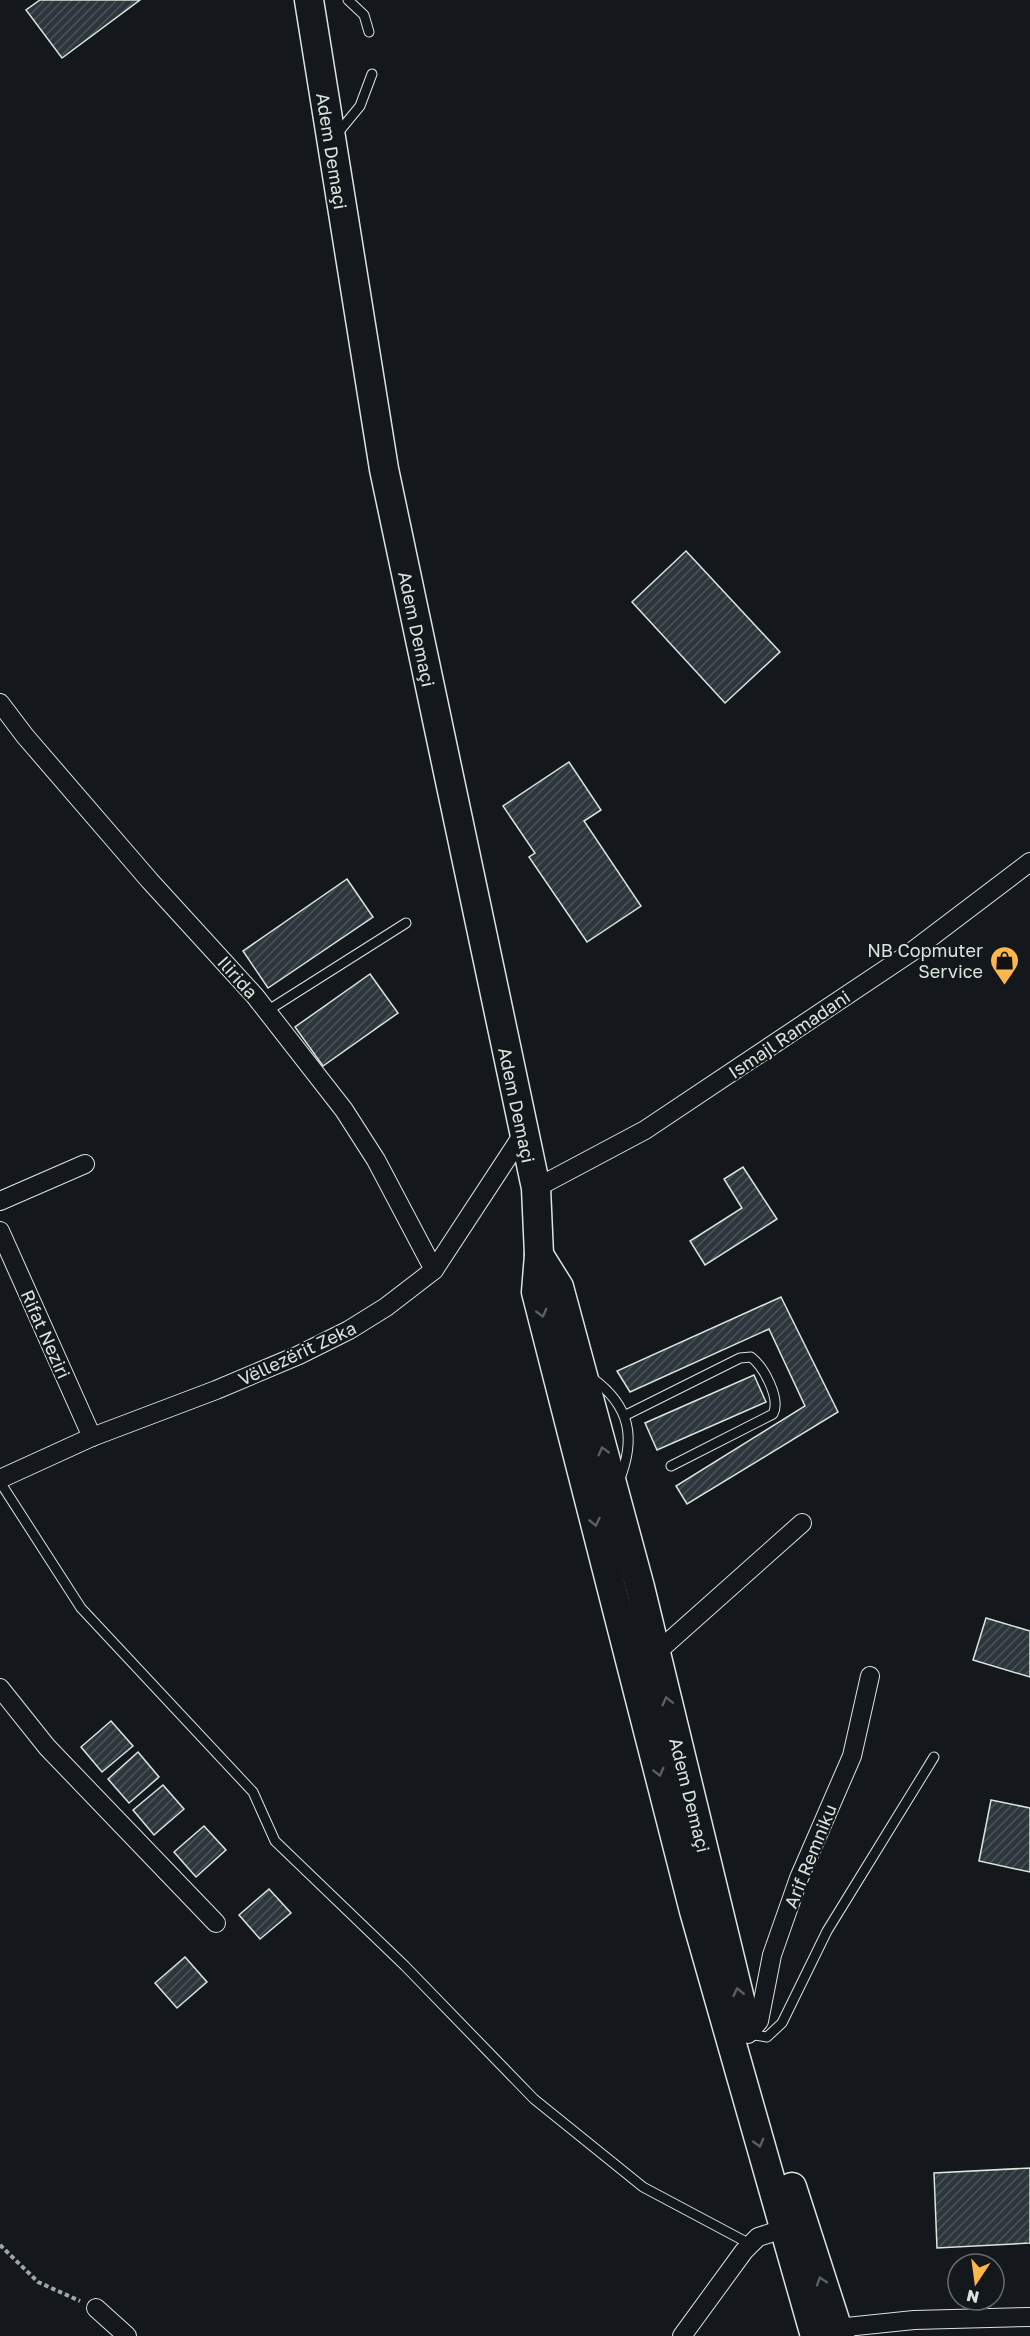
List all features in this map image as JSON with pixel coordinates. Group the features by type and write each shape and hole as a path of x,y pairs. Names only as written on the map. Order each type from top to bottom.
{"main road":[{"name":"Adem Demaçi","path":"309,0 330,143 384,469 536,1188 539,1255 536,1292 694,1911 783,2229 830,2333"},
{"name":"Adem Demaçi","path":"539,1255 559,1287 656,1654 748,2034 802,2223 830,2333"}],"street":[{"name":"Ilirida","path":"2,709 150,881 267,1011 344,1110 376,1160 434,1270"},
{"name":"Ismajl Ramadani","path":"536,1188 645,1130 910,953 1030,862"},
{"name":"Vëllezërit Zeka","path":"0,1480 93,1437 216,1390 309,1350 349,1330 386,1307 434,1270 523,1134"},
{"path":"0,1201 85,1164"},
{"name":"Rifat Neziri","path":"0,1230 93,1437"},
{"path":"656,1654 801,1523"},
{"name":"Arif Remniku","path":"748,2034 759,2021 772,1955 799,1878 852,1756 870,1676"},
{"path":"0,1688 47,1747 216,1923"},
{"path":"682,2336 713,2289 750,2244 758,2237 783,2229"},
{"path":"96,2308 127,2336"},
{"path":"830,2333 914,2320 1030,2317"}],"lane":[{"path":"348,0 364,15 369,32"},
{"path":"330,143 360,106 372,74"},
{"path":"267,1011 406,923"},
{"path":"626,1415 740,1358 751,1357 758,1362 775,1399 776,1407 773,1414 671,1466"},
{"path":"581,1370 611,1394 626,1415 630,1445 614,1495"},
{"path":"0,1480 81,1608 254,1792 274,1841 405,1966 534,2099 643,2187 750,2244"},
{"path":"748,2034 767,2037 782,2023 826,1931 934,1757"}],"path":[{"path":"0,2245 38,2282 96,2308"}],"building":[{"path":"40,0 140,0 62,58 26,10"},
{"path":"686,551 780,652 725,703 632,602"},
{"path":"569,762 601,810 584,821 641,906 587,942 529,857 535,853 503,806"},
{"path":"347,879 373,917 268,988 243,951"},
{"path":"370,974 398,1013 323,1066 295,1027"},
{"path":"743,1167 777,1219 705,1265 690,1241 742,1208 724,1179"},
{"path":"781,1297 838,1412 687,1504 676,1486 805,1406 769,1329 630,1392 617,1371"},
{"path":"754,1375 766,1402 657,1450 645,1423"},
{"path":"986,1618 1030,1631 1030,1677 973,1660"},
{"path":"111,1721 133,1746 102,1772 81,1747"},
{"path":"138,1752 159,1777 129,1803 108,1779"},
{"path":"163,1785 184,1809 154,1835 133,1810"},
{"path":"991,1800 1030,1808 1030,1872 979,1861"},
{"path":"204,1826 226,1850 196,1877 174,1852"},
{"path":"269,1889 291,1913 260,1939 239,1915"},
{"path":"185,1957 207,1982 177,2008 155,1983"},
{"path":"1030,2168 1030,2243 937,2248 934,2173"}],"place":[{"name":"NB Copmuter Service","path":"1004,986"}]}
